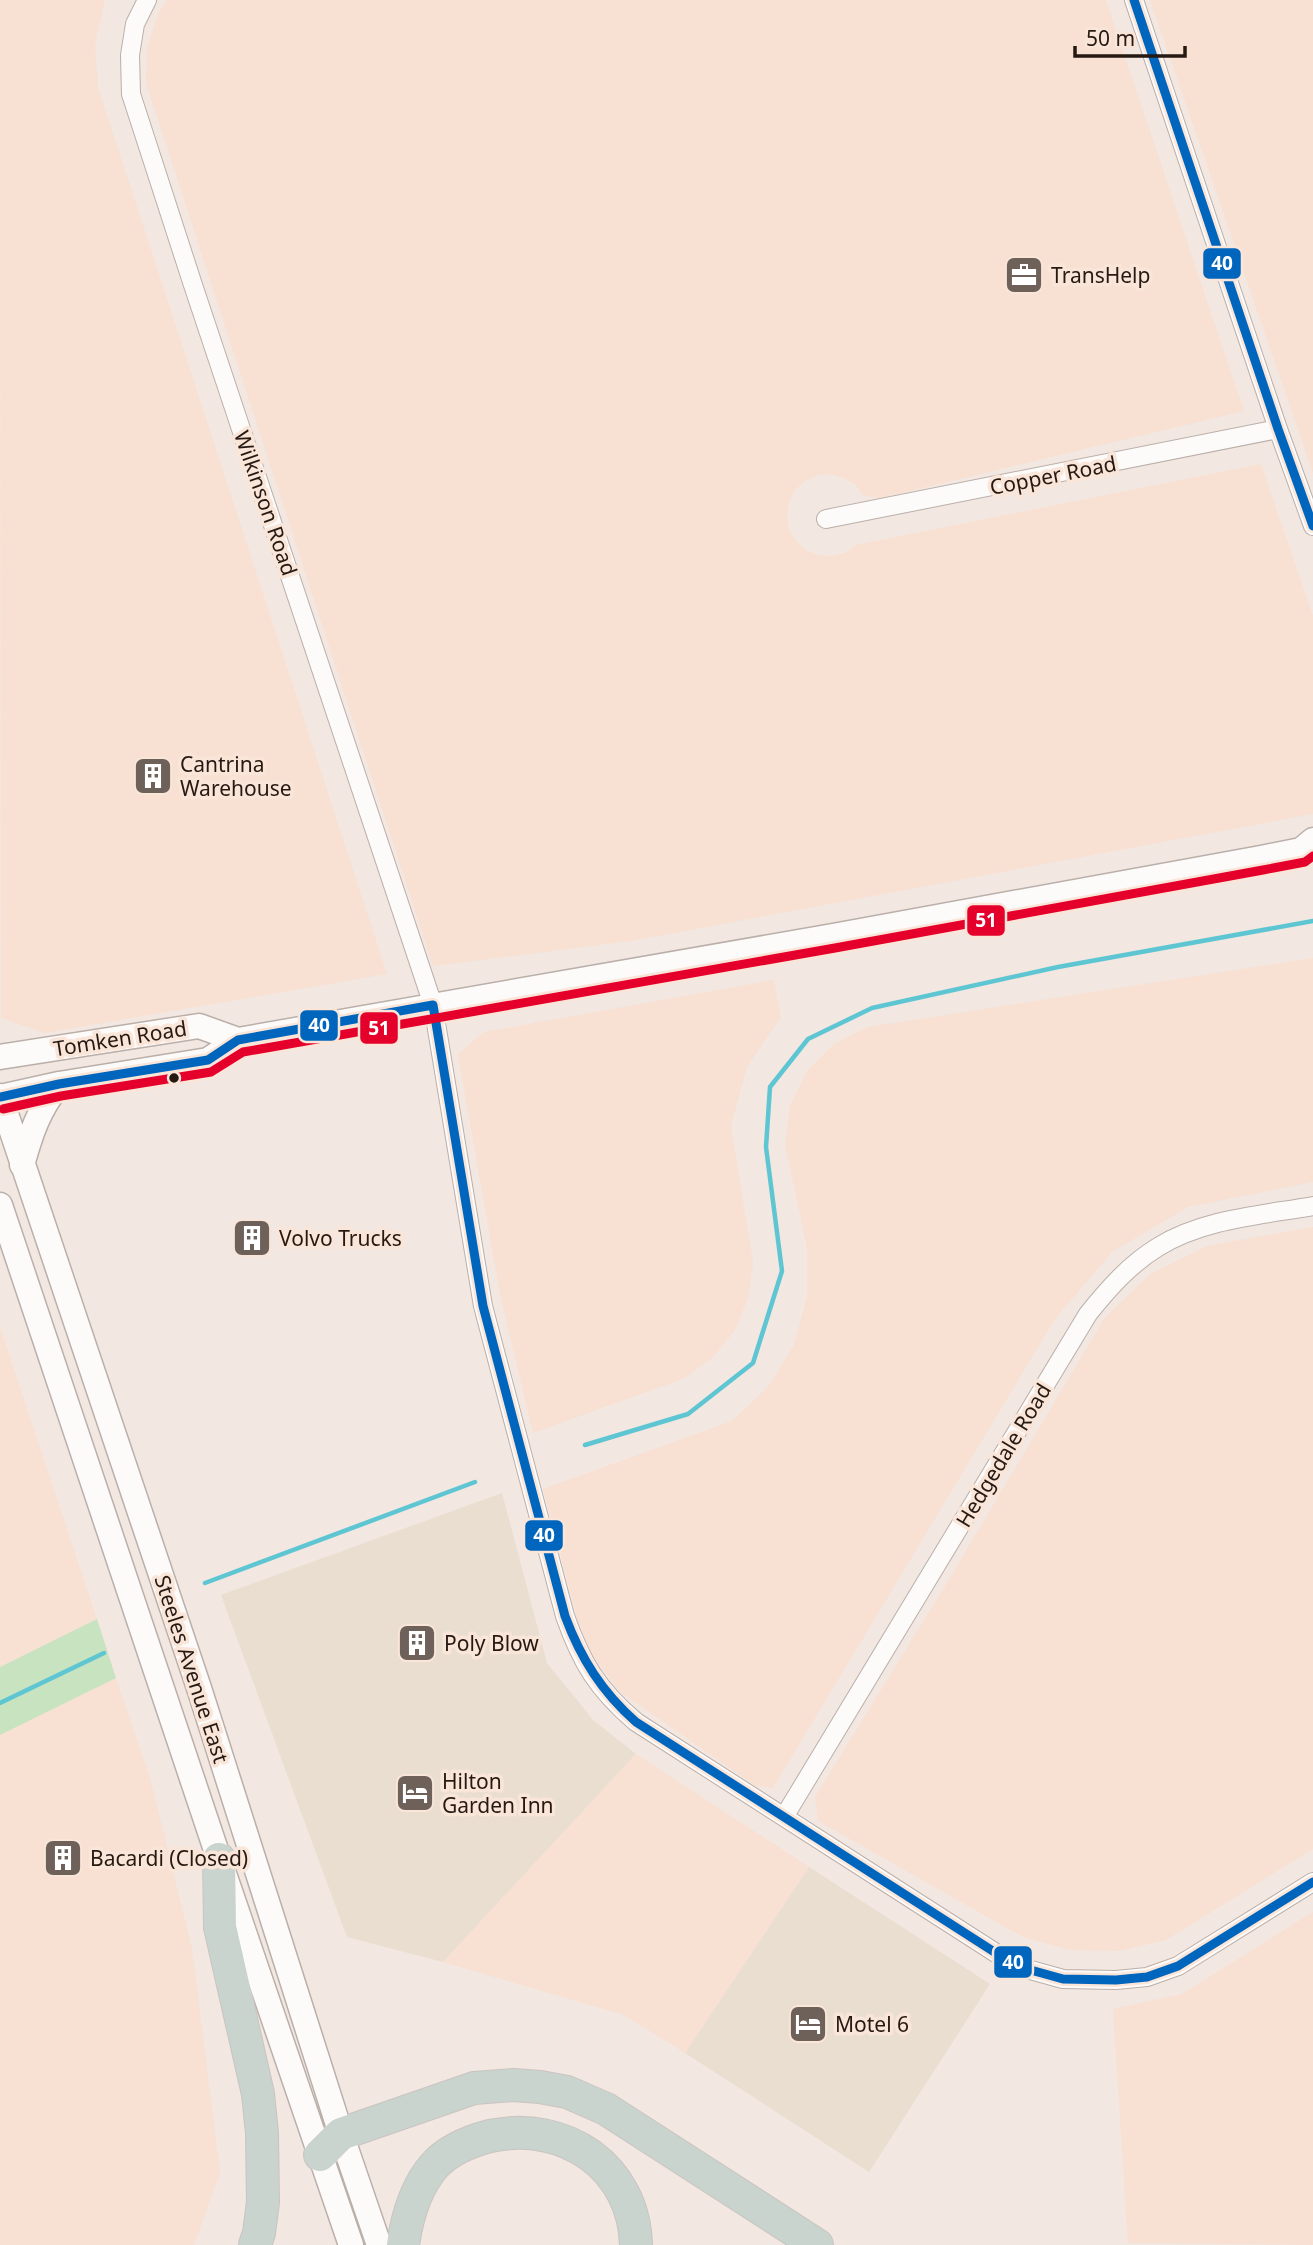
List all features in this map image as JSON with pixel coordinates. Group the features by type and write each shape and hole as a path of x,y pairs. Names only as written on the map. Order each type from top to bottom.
{"highway":[{"path":"219,1859 220,1927 258,2094 262,2133 263,2202 255,2245"},
{"path":"331,2144 474,2088 513,2085 567,2092 606,2109 817,2245"},
{"path":"403,2245 413,2202 435,2165 447,2155 481,2138 523,2133 558,2138 596,2159 617,2182 624,2196 632,2215 636,2245"}],"main road":[{"name":"Tomken Road","path":"0,1096 208,1060 238,1040 1309,849"},
{"name":"Tomken Road","path":"0,1057 199,1026 238,1040"},
{"path":"22,1165 36,1119 43,1104 59,1084"},
{"name":"Steeles Avenue East","path":"0,1096 199,1688 331,2144 351,2245"},
{"name":"Steeles Avenue East","path":"0,1205 219,1859 331,2144 379,2245"}],"street":[{"name":"Wilkinson Road","path":"147,0 135,24 130,55 131,94 433,1005 483,1306 565,1616 588,1670 612,1702 636,1722 999,1955 1027,1969 1063,1979 1116,1980 1147,1977 1178,1966 1313,1882"},
{"path":"1134,0 1313,526"},
{"name":"Copper Road","path":"827,519 1278,429"},
{"name":"Hedgedale Road","path":"784,1817 1088,1314 1109,1288 1158,1247 1194,1230 1313,1206"}],"shaded area":[{"path":"0,0 105,0 95,44 98,87 387,974 45,1033 1,1018"},
{"path":"167,0 1106,0 1244,411 880,498 864,496 856,485 844,478 831,474 818,475 795,490 789,502 789,529 796,541 806,550 818,555 832,556 845,553 856,545 1261,464 1313,616 1313,814 631,941 433,966 146,83 147,48 158,14"},
{"path":"1150,0 1313,0 1313,473"},
{"path":"1313,958 1313,1182 1188,1207 1112,1252 1055,1319 773,1788 756,1786 620,1692 591,1653 578,1622 543,1489 732,1421 768,1387 794,1345 807,1297 807,1248 785,1144 790,1106 807,1071 834,1044 868,1027"},
{"path":"774,980 781,1017 747,1067 731,1126 753,1263 748,1298 735,1330 713,1357 685,1378 533,1433 500,1294 458,1054 484,1032"},
{"path":"1313,1227 1313,1849 1166,1940 1119,1951 1070,1950 1023,1937 818,1821 815,1797 1104,1319 1150,1274 1207,1246"},
{"path":"0,1327 97,1619 0,1667"},
{"path":"502,1493 547,1663 593,1720 636,1754 443,1962 347,1937 221,1595"},
{"path":"116,1678 150,1777 192,1949 220,2173 194,2245 0,2245 0,1735"},
{"path":"636,1754 809,1867 685,2053 624,2015 443,1962"},
{"path":"809,1867 990,1984 869,2172 685,2053"},
{"path":"1313,1912 1313,2245 1128,2243 1113,2009 1182,1994"}],"green space":[{"path":"97,1619 116,1678 0,1735 0,1667"}],"waterway":[{"path":"585,1445 688,1414 753,1363 782,1271 766,1147 770,1087 808,1039 872,1008 1058,967 1313,921"},
{"path":"205,1583 475,1482"},
{"path":"0,1703 104,1653"}],"transit line":[{"name":"40","path":"1134,0 1313,526"},
{"name":"51","path":"3,1109 61,1096 211,1072 243,1052 1263,870 1305,862 1313,856"},
{"name":"40","path":"0,1097 59,1084 208,1060 238,1040 433,1005 483,1306 565,1616 594,1674 624,1711 636,1722 999,1955 1027,1969 1063,1979 1116,1980 1147,1977 1178,1966 1313,1882"}],"place":[{"name":"TransHelp","path":"1024,275"},
{"name":"Cantrina Warehouse","path":"153,776"},
{"name":"Volvo Trucks","path":"252,1238"},
{"name":"Poly Blow","path":"417,1643"},
{"name":"Hilton Garden Inn","path":"415,1793"},
{"name":"Bacardi (Closed)","path":"63,1858"},
{"name":"Motel 6","path":"808,2024"}]}
